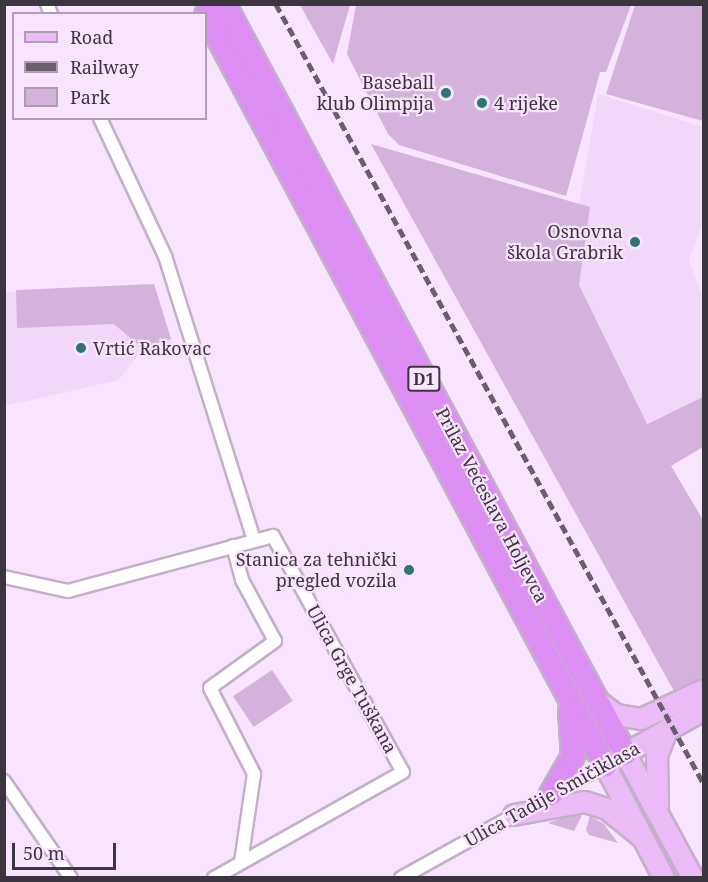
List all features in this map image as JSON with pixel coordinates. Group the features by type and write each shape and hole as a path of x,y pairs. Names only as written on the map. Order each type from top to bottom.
{"highway":[{"name":"Prilaz Većeslava Holjevca","path":"224,4 625,753"},
{"name":"Prilaz Većeslava Holjevca","path":"207,18 605,765"},
{"path":"551,794 573,756 568,696"}],"main road":[{"path":"597,699 616,715 641,719 704,690"},
{"name":"Ulica Tadije Smičiklasa","path":"605,765 704,710"},
{"path":"660,817 655,766 667,730"},
{"name":"Prilaz Većeslava Holjevca","path":"625,753 693,878"},
{"name":"Prilaz Većeslava Holjevca","path":"605,765 664,878"},
{"path":"514,814 558,804 585,802 607,809 645,839"}],"street":[{"path":"101,120 165,256 254,540"},
{"name":"Ulica Grge Tuškana","path":"4,577 68,591 273,536 403,772 214,878"},
{"path":"233,546 242,580 275,641 210,688 254,774 241,862"},
{"name":"Ulica Tadije Smičiklasa","path":"401,878 605,765"},
{"path":"4,781 71,878"}],"shaded area":[{"name":"Osnovna škola Grabrik","path":"598,94 703,127 703,222 689,261 703,299 703,398 641,425 564,293"},
{"name":"Vrtić Rakovac","path":"154,284 173,343 140,352 119,380 5,406 5,292"}],"green space":[{"path":"300,5 350,5 333,64"},
{"name":"Baseball klub Olimpija","path":"356,5 631,5 606,72 600,72 566,196 399,145 388,134 347,54"},
{"path":"635,5 703,5 703,121 606,94"},
{"path":"371,144 590,207 579,285 647,424 703,397 703,447 671,466 703,520 703,677 675,693"},
{"path":"154,284 171,339 142,348 114,324 17,328 16,290"},
{"path":"272,670 293,701 254,727 233,696"},
{"path":"629,785 679,877 673,877 626,787"},
{"path":"582,815 574,831 548,823 565,817"},
{"path":"590,816 604,824 618,843 589,835 586,830"}],"railway":[{"path":"276,4 704,784"}],"place":[{"name":"Baseball klub Olimpija","path":"446,93"},
{"name":"4 rijeke","path":"482,103"},
{"name":"Osnovna škola Grabrik","path":"635,242"},
{"name":"Vrtić Rakovac","path":"81,348"},
{"name":"Stanica za tehnički pregled vozila","path":"409,570"}]}
